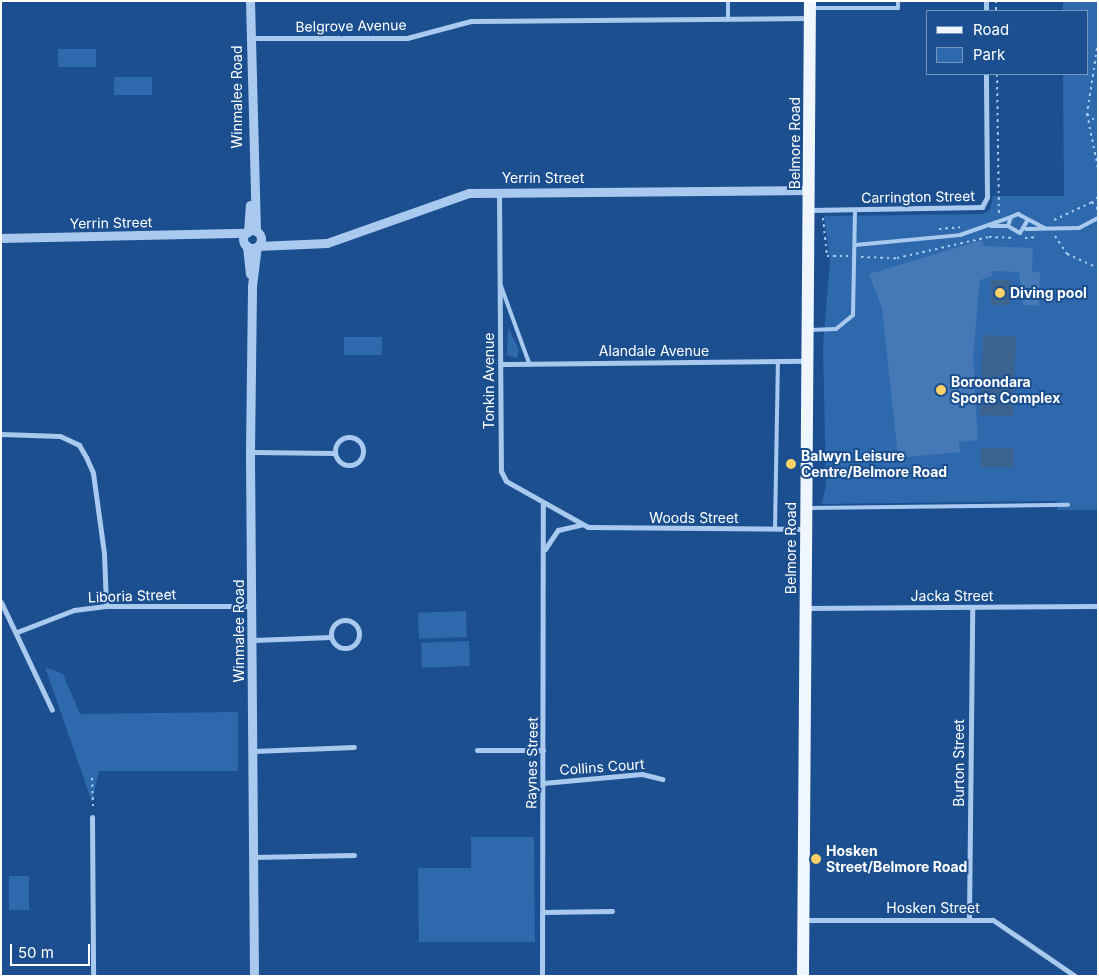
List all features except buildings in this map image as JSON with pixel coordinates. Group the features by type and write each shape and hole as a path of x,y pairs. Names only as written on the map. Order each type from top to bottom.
{"main road":[{"name":"Belmore Road","path":"803,976 810,9"}],"street":[{"name":"Winmalee Road","path":"250,1 253,233 258,247 252,286 250,452 254,976"},
{"name":"Belgrove Avenue","path":"251,38 407,38 471,21 728,19 810,9"},
{"name":"Carrington Street","path":"809,210 984,205 986,75"},
{"name":"Yerrin Street","path":"222,234 245,244 258,247 327,243 464,194 499,192 809,190"},
{"name":"Tonkin Avenue","path":"499,192 502,476 543,504 581,525"},
{"name":"Yerrin Street","path":"1,238 253,233 287,244"},
{"path":"245,244 253,233"},
{"name":"Winmalee Road","path":"245,244 252,286"},
{"name":"Alandale Avenue","path":"501,364 808,361"},
{"path":"1,434 60,436 79,445 93,473 104,553 106,606"},
{"path":"344,438 357,439 363,447 362,457 352,466 342,464 334,453 344,438"},
{"path":"250,452 334,453"},
{"name":"Raynes Street","path":"542,976 545,550 543,504"},
{"path":"545,550 558,530 581,525"},
{"name":"Woods Street","path":"581,525 806,529"},
{"path":"1,602 17,632 52,710"},
{"name":"Liboria Street","path":"17,632 74,610 106,606 252,606"},
{"name":"Jacka Street","path":"806,608 1098,606"},
{"name":"Burton Street","path":"969,919 972,607"},
{"path":"252,640 331,638 345,648 353,645 358,633 355,624 342,620 332,628 331,638"},
{"path":"253,751 354,747"},
{"path":"477,750 543,750"},
{"name":"Collins Court","path":"542,783 642,774 662,779"},
{"path":"92,817 93,976"},
{"path":"254,857 354,855"},
{"path":"542,912 612,911"},
{"name":"Hosken Street","path":"804,920 969,919 1003,924 1075,976"}],"lane":[{"path":"728,1 728,19"},
{"path":"810,9 898,8 898,1"},
{"path":"808,330 836,329 851,320 855,257 855,210"},
{"path":"855,245 951,236 1020,215 1027,221 1044,228"},
{"path":"1008,226 1011,217"},
{"path":"989,226 1008,226 1015,233 1026,229 1079,228 1098,218"},
{"path":"1026,229 1027,221"},
{"path":"500,282 529,363"},
{"path":"775,529 778,362"},
{"path":"807,508 1068,505"}],"path":[{"path":"1098,42 1087,114 1098,168"},
{"path":"996,75 1000,216"},
{"path":"1087,114 1098,122"},
{"path":"1098,197 1092,202 1098,210"},
{"path":"824,210 827,256 855,257 870,261 989,237 1042,235"},
{"path":"1049,236 1056,237 1057,244 1067,254 1098,268"},
{"path":"92,778 92,817"}],"green space":[{"name":"Boroondara Sports Complex","path":"1063,1 1098,1 1098,510 1057,510 1057,501 822,504 826,484 823,346 830,260 824,216 982,214 990,210 993,196 1064,196 1063,75 1089,75 1089,10 1063,10"},
{"path":"58,49 96,49 96,67 58,67"},
{"path":"114,77 152,77 152,95 114,95"},
{"path":"508,327 519,350 517,358 507,355"},
{"path":"344,337 382,337 382,355 344,355"},
{"path":"466,611 467,637 419,639 418,613"},
{"path":"469,641 470,666 422,668 421,643"},
{"path":"45,667 63,674 80,714 238,712 238,771 99,771 92,802"},
{"path":"471,837 534,837 535,942 419,942 418,868 471,868"},
{"path":"9,876 29,876 29,910 9,910"}],"shaded area":[{"name":"Diving pool","path":"991,280 1010,280 1010,305 991,305"},
{"path":"983,335 1016,336 1013,416 980,415"},
{"path":"981,448 1014,448 1014,467 981,467"}],"place":[{"name":"Diving pool","path":"1000,293"},
{"name":"Boroondara Sports Complex","path":"941,390"},
{"name":"Balwyn Leisure Centre/Belmore Road","path":"791,464"},
{"name":"Hosken Street/Belmore Road","path":"816,859"}]}
